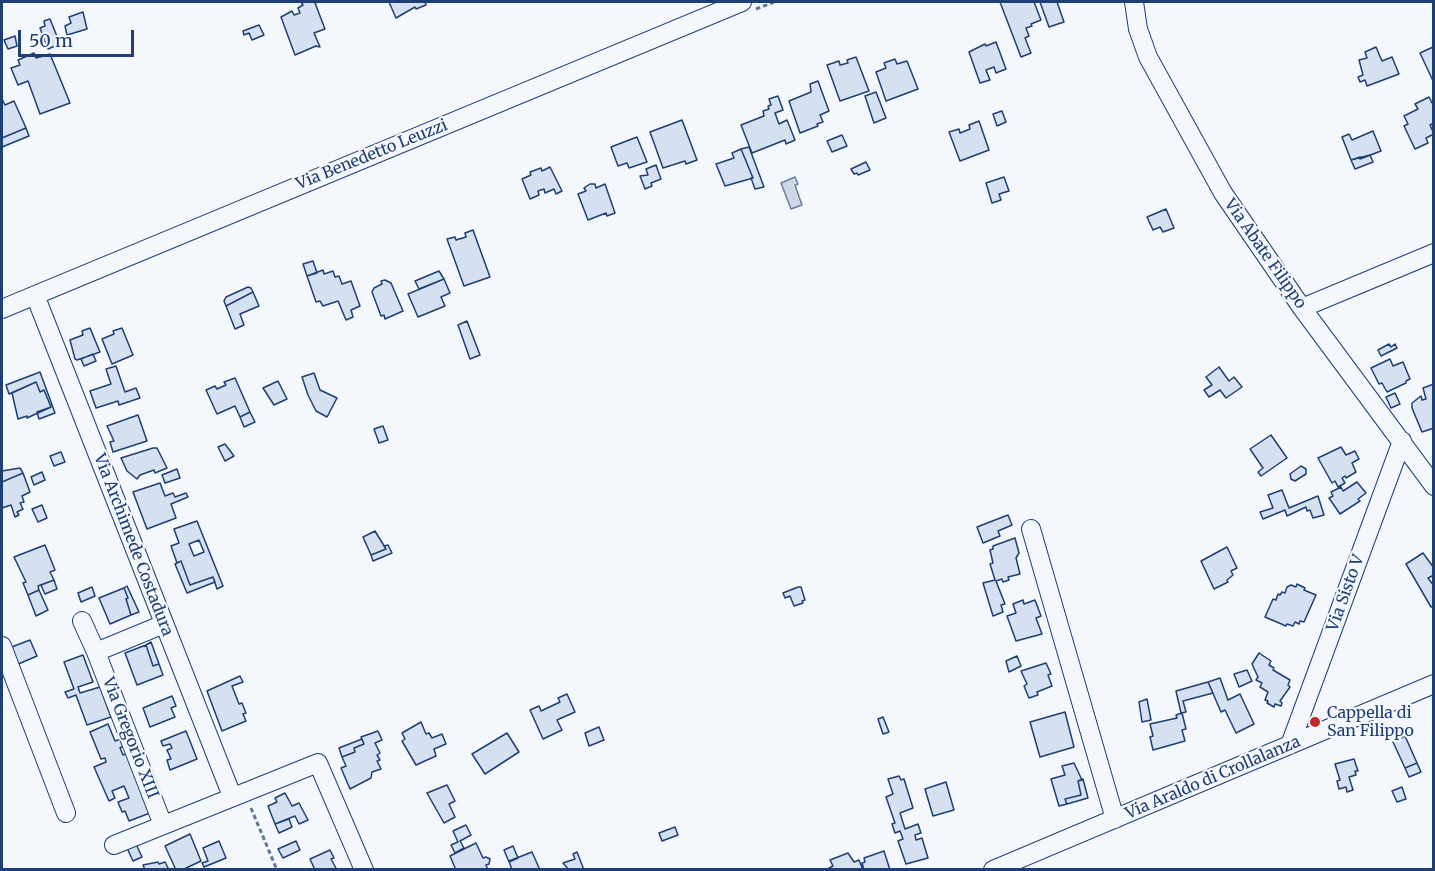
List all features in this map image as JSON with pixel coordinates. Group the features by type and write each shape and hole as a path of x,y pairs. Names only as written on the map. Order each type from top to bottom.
{"street":[{"name":"Via Benedetto Leuzzi","path":"2,309 742,2"},
{"name":"Via Abate Filippo","path":"1134,2 1138,29 1148,57 1223,193 1302,308 1434,486"},
{"path":"1302,308 1434,253"},
{"name":"Via Archimede Costadura","path":"35,294 164,624 238,794"},
{"name":"Via Sisto V","path":"1290,745 1402,441"},
{"path":"1031,529 1115,819"},
{"name":"Via Gregorio XIII","path":"82,621 163,825"},
{"path":"96,652 164,624"},
{"path":"2,646 66,813"},
{"name":"Via Araldo di Crollalanza","path":"993,870 1434,684"},
{"path":"114,845 318,763 364,870"}],"path":[{"path":"238,794 277,870"}],"shaded area":[{"path":"795,177 798,184 795,185 802,205 791,209 781,183"}],"building":[{"path":"301,2 319,2 315,3 325,29 314,33 320,47 316,46 295,55 281,17 292,11 294,15 300,13 298,8 303,5"},
{"path":"389,2 425,2 426,5 416,9 415,7 396,18"},
{"path":"1000,2 1034,2 1041,20 1026,28 1029,36 1025,38 1031,53 1021,57"},
{"path":"1040,2 1057,2 1064,22 1049,27"},
{"path":"83,12 87,29 67,35 65,26 71,23 69,17"},
{"path":"50,19 60,44 48,49 40,28 45,26 44,21"},
{"path":"259,25 264,35 252,40 249,33 244,35 243,31"},
{"path":"15,36 17,46 8,49 4,40"},
{"path":"996,42 1006,69 996,73 994,67 986,70 990,80 980,83 969,52 985,44 986,46"},
{"path":"1376,47 1382,61 1392,57 1399,74 1367,86 1365,80 1360,82 1358,77 1363,75 1359,60 1367,58 1365,52"},
{"path":"1434,47 1434,83 1420,53"},
{"path":"34,53 36,58 50,54 70,103 40,114 28,81 18,85 11,68 20,65 18,60"},
{"path":"856,57 869,91 840,101 827,65 839,61 840,65 848,63 847,60"},
{"path":"895,59 897,64 907,61 918,89 886,101 876,72 886,68 884,63"},
{"path":"818,81 829,111 820,115 823,122 817,124 818,126 800,133 789,101 811,92 810,84"},
{"path":"876,92 886,118 874,123 865,96"},
{"path":"778,96 783,110 775,113 779,124 787,120 795,140 786,144 785,140 752,153 741,125 764,116 763,111 769,109 768,106 771,105 769,99"},
{"path":"1429,97 1432,103 1434,102 1434,123 1430,125 1434,134 1426,138 1428,143 1415,149 1404,126 1408,124 1404,116 1418,109 1415,104"},
{"path":"2,99 5,105 14,101 26,128 2,138"},
{"path":"1002,111 1006,122 997,126 993,114"},
{"path":"682,120 697,160 663,168 650,132"},
{"path":"979,121 989,150 960,161 949,132 959,129 960,133 970,129 969,125"},
{"path":"26,128 29,136 2,147 2,138"},
{"path":"1373,131 1381,151 1351,160 1342,137 1349,134 1352,140"},
{"path":"842,135 847,146 832,152 827,141"},
{"path":"637,137 647,162 629,168 627,163 618,166 611,147"},
{"path":"749,147 764,187 755,189 741,149"},
{"path":"741,149 753,178 725,186 716,164 734,158 732,153"},
{"path":"1370,155 1373,162 1355,169 1351,160"},
{"path":"866,162 870,170 858,175 854,174 851,169"},
{"path":"656,165 661,179 651,183 652,186 645,189 640,176 648,175 646,169"},
{"path":"550,167 562,191 556,194 554,189 545,193 544,189 538,191 539,195 530,199 522,179 531,175 530,172 541,168 542,171"},
{"path":"1004,177 1009,191 999,194 1001,200 992,203 986,183"},
{"path":"595,184 596,188 605,184 615,213 607,216 606,213 588,220 578,194 586,191 584,188"},
{"path":"1166,209 1174,228 1163,232 1160,227 1153,230 1147,217"},
{"path":"473,230 490,277 464,286 447,239 455,237 456,240 466,237 465,233"},
{"path":"313,261 317,273 307,276 303,264"},
{"path":"323,270 324,274 333,271 335,277 339,276 342,284 351,281 360,306 351,310 353,317 346,320 338,301 323,306 320,301 316,302 307,276"},
{"path":"439,271 444,279 419,289 415,281"},
{"path":"444,279 450,293 441,297 445,306 418,317 408,294"},
{"path":"381,281 391,283 403,311 385,319 384,315 381,316 372,292 374,288 382,284"},
{"path":"248,287 253,292 226,306 224,301 226,297"},
{"path":"253,292 259,306 240,314 244,325 235,329 226,306"},
{"path":"467,321 480,355 470,359 458,325"},
{"path":"90,328 100,352 77,360 70,340 83,335 82,331"},
{"path":"122,328 133,355 112,364 102,339"},
{"path":"1389,344 1391,347 1395,344 1397,348 1381,356 1378,350"},
{"path":"93,354 96,361 84,366 81,359"},
{"path":"1390,359 1393,366 1403,362 1410,379 1387,392 1382,383 1379,384 1371,368"},
{"path":"116,366 125,392 136,388 140,398 119,405 118,401 96,408 90,391 111,384 106,369"},
{"path":"1219,367 1229,381 1234,377 1242,387 1226,398 1220,390 1209,397 1204,390 1212,385 1206,377"},
{"path":"40,372 55,413 39,419 37,412 51,407 44,390 40,392 36,382 9,394 6,385"},
{"path":"314,373 320,390 337,398 327,417 316,411 302,377"},
{"path":"235,378 250,412 240,417 235,406 217,414 206,390 215,386 217,389 226,385 224,382"},
{"path":"278,381 287,399 274,405 263,388"},
{"path":"36,382 40,392 44,390 51,407 27,418 27,416 18,419 12,393"},
{"path":"1434,384 1434,428 1422,432 1412,403 1421,396 1422,400 1426,399 1423,388"},
{"path":"1395,393 1400,404 1391,408 1386,397"},
{"path":"250,412 255,422 244,427 240,417"},
{"path":"138,415 147,441 113,452 110,442 114,441 107,426"},
{"path":"383,426 388,440 379,443 374,429"},
{"path":"1271,435 1287,458 1261,476 1258,472 1263,468 1250,449"},
{"path":"225,444 234,456 225,461 218,447"},
{"path":"1341,447 1346,455 1355,451 1359,459 1352,463 1356,472 1342,478 1345,483 1338,487 1335,481 1332,483 1318,458"},
{"path":"157,448 167,468 155,473 154,470 140,475 137,479 127,471 121,458"},
{"path":"61,452 65,462 54,466 50,456"},
{"path":"1301,466 1306,469 1306,474 1295,481 1291,479 1290,474"},
{"path":"20,468 23,473 2,482 2,471"},
{"path":"177,469 180,478 165,483 162,475"},
{"path":"42,472 45,480 34,485 31,477"},
{"path":"23,473 30,492 22,496 24,502 20,503 23,509 17,512 19,515 15,517 11,505 2,508 2,482"},
{"path":"1357,482 1366,493 1358,499 1360,501 1340,514 1329,498 1333,496 1331,492 1341,487 1343,491"},
{"path":"160,483 165,496 173,493 175,497 186,493 188,497 171,504 176,518 147,529 133,492"},
{"path":"1282,490 1289,508 1318,496 1324,515 1313,518 1306,507 1287,516 1285,510 1263,519 1260,512 1273,508 1268,495"},
{"path":"42,505 47,518 38,522 32,509"},
{"path":"1008,515 1012,525 998,531 1000,536 983,543 977,527"},
{"path":"197,521 223,586 217,589 213,577 190,585 181,561 177,563 171,546 179,543 174,529","holes":["199,540 204,552 194,556 189,544"]},
{"path":"375,531 386,549 371,555 363,537"},
{"path":"1015,538 1019,553 1016,558 1020,574 1008,577 1009,580 1003,582 1002,579 996,581 1005,604 1001,605 1003,612 993,616 983,583 995,580 990,564 993,563 990,550 993,546"},
{"path":"45,545 55,570 50,572 54,580 38,586 39,590 28,595 23,583 26,582 14,557"},
{"path":"388,545 392,553 373,561 371,555 386,549 384,546"},
{"path":"1227,547 1237,568 1231,571 1233,575 1227,580 1228,582 1214,589 1201,561"},
{"path":"1423,553 1434,568 1434,575 1428,578 1434,586 1434,606 1431,607 1406,564"},
{"path":"181,561 190,585 213,577 215,582 187,593 175,564"},
{"path":"54,580 57,589 45,594 41,585"},
{"path":"1297,584 1316,595 1304,622 1300,621 1299,624 1295,622 1293,626 1287,624 1286,626 1265,617 1273,599 1276,600 1278,594 1282,592 1285,593 1287,587 1291,585 1296,587"},
{"path":"127,586 139,612 131,615 124,588"},
{"path":"92,587 95,596 81,602 78,593"},
{"path":"801,587 805,600 794,606 790,596 785,598 783,593"},
{"path":"124,588 131,615 110,624 99,598"},
{"path":"39,590 48,610 36,616 28,595"},
{"path":"1023,600 1024,604 1035,600 1041,616 1036,618 1042,634 1016,641 1007,616 1016,613 1013,604"},
{"path":"30,640 37,656 16,665 9,648"},
{"path":"151,642 159,664 153,666 146,645"},
{"path":"146,645 153,666 159,664 163,675 137,685 125,653"},
{"path":"1259,653 1271,661 1269,665 1274,668 1273,670 1290,680 1288,685 1290,687 1280,701 1281,706 1275,704 1274,707 1267,703 1268,701 1265,700 1268,692 1260,687 1262,683 1256,680 1258,677 1252,664"},
{"path":"83,655 93,682 78,687 80,693 100,687 111,717 87,725 76,695 68,698 65,692 74,689 64,662"},
{"path":"1017,656 1021,666 1009,672 1006,661"},
{"path":"1046,663 1051,674 1048,675 1052,686 1029,698 1024,686 1027,684 1021,671"},
{"path":"1247,670 1252,681 1239,687 1234,674"},
{"path":"240,676 243,682 232,686 239,704 242,703 246,713 243,714 246,721 222,731 207,691"},
{"path":"1220,678 1228,700 1240,694 1254,724 1236,733 1225,710 1221,712 1208,682"},
{"path":"1208,682 1213,693 1183,701 1186,712 1181,713 1176,691"},
{"path":"567,694 575,712 557,720 562,730 543,739 530,710 539,706 541,711 560,702 558,698"},
{"path":"172,696 176,706 171,708 175,717 150,727 143,708"},
{"path":"1147,699 1151,720 1142,722 1139,702"},
{"path":"1065,712 1074,747 1040,757 1030,722"},
{"path":"1182,713 1186,729 1182,730 1185,741 1153,750 1150,724 1177,718 1176,715"},
{"path":"883,717 889,732 883,734 878,719"},
{"path":"421,722 426,734 429,733 432,738 442,734 446,744 434,749 436,756 416,765 402,741 405,739 402,733"},
{"path":"108,724 115,741 121,739 124,746 120,748 123,755 128,753 150,813 129,821 118,802 129,798 124,786 112,791 115,798 109,801 94,767 106,762 105,758 101,759 90,732"},
{"path":"599,727 604,740 589,746 585,733"},
{"path":"186,731 197,759 170,770 167,760 171,759 167,750 172,748 170,744 163,746 161,741"},
{"path":"378,731 382,740 375,743 380,753 377,755 380,760 377,761 381,769 372,772 371,778 350,789 341,768 346,766 342,757 355,752 354,748 364,744 361,737"},
{"path":"507,733 519,752 485,774 472,754"},
{"path":"1405,736 1417,763 1405,768 1393,742"},
{"path":"362,739 364,744 354,748 355,752 342,757 339,748"},
{"path":"1354,759 1358,771 1355,771 1356,775 1349,777 1353,790 1347,792 1346,787 1339,789 1337,781 1340,780 1335,764"},
{"path":"1074,763 1082,780 1078,781 1081,795 1065,799 1067,804 1059,806 1051,779 1065,775 1062,766"},
{"path":"1417,763 1421,772 1409,777 1405,768"},
{"path":"899,776 901,780 904,779 913,808 900,813 905,829 918,824 921,833 915,835 916,840 922,838 928,858 906,864 898,841 903,839 900,831 895,833 892,824 895,823 886,797 893,794 888,779"},
{"path":"1083,779 1088,798 1067,804 1065,799 1081,795 1078,781"},
{"path":"946,782 954,810 933,816 925,789"},
{"path":"447,785 455,801 449,804 455,817 444,823 427,793"},
{"path":"1402,787 1406,799 1397,802 1392,791"},
{"path":"285,793 292,806 299,803 308,820 299,824 295,816 275,824 268,806 277,802 275,798"},
{"path":"289,819 292,827 279,833 275,824"},
{"path":"466,825 471,835 460,841 464,848 455,853 451,845 458,842 453,831"},
{"path":"675,827 678,835 662,841 659,833"},
{"path":"190,834 201,861 182,870 176,870 165,846"},
{"path":"219,841 226,858 204,867 202,863 208,861 203,848"},
{"path":"296,841 300,850 283,858 278,849"},
{"path":"476,843 483,858 490,859 489,864 486,865 488,870 456,870 450,856"},
{"path":"136,844 142,857 133,861 127,848"},
{"path":"513,846 518,858 509,862 504,850"},
{"path":"330,850 334,858 331,859 337,870 315,870 310,859"},
{"path":"884,851 890,870 864,870 862,863 865,862 864,858"},
{"path":"532,852 540,870 512,870 509,861"},
{"path":"577,852 584,870 569,870 563,863 575,859 573,854"},
{"path":"848,853 854,862 859,860 863,870 829,870 833,866 830,860"},
{"path":"158,862 159,864 165,862 169,870 145,870 143,865"}],"place":[{"name":"Cappella di San Filippo","path":"1315,722"}]}
